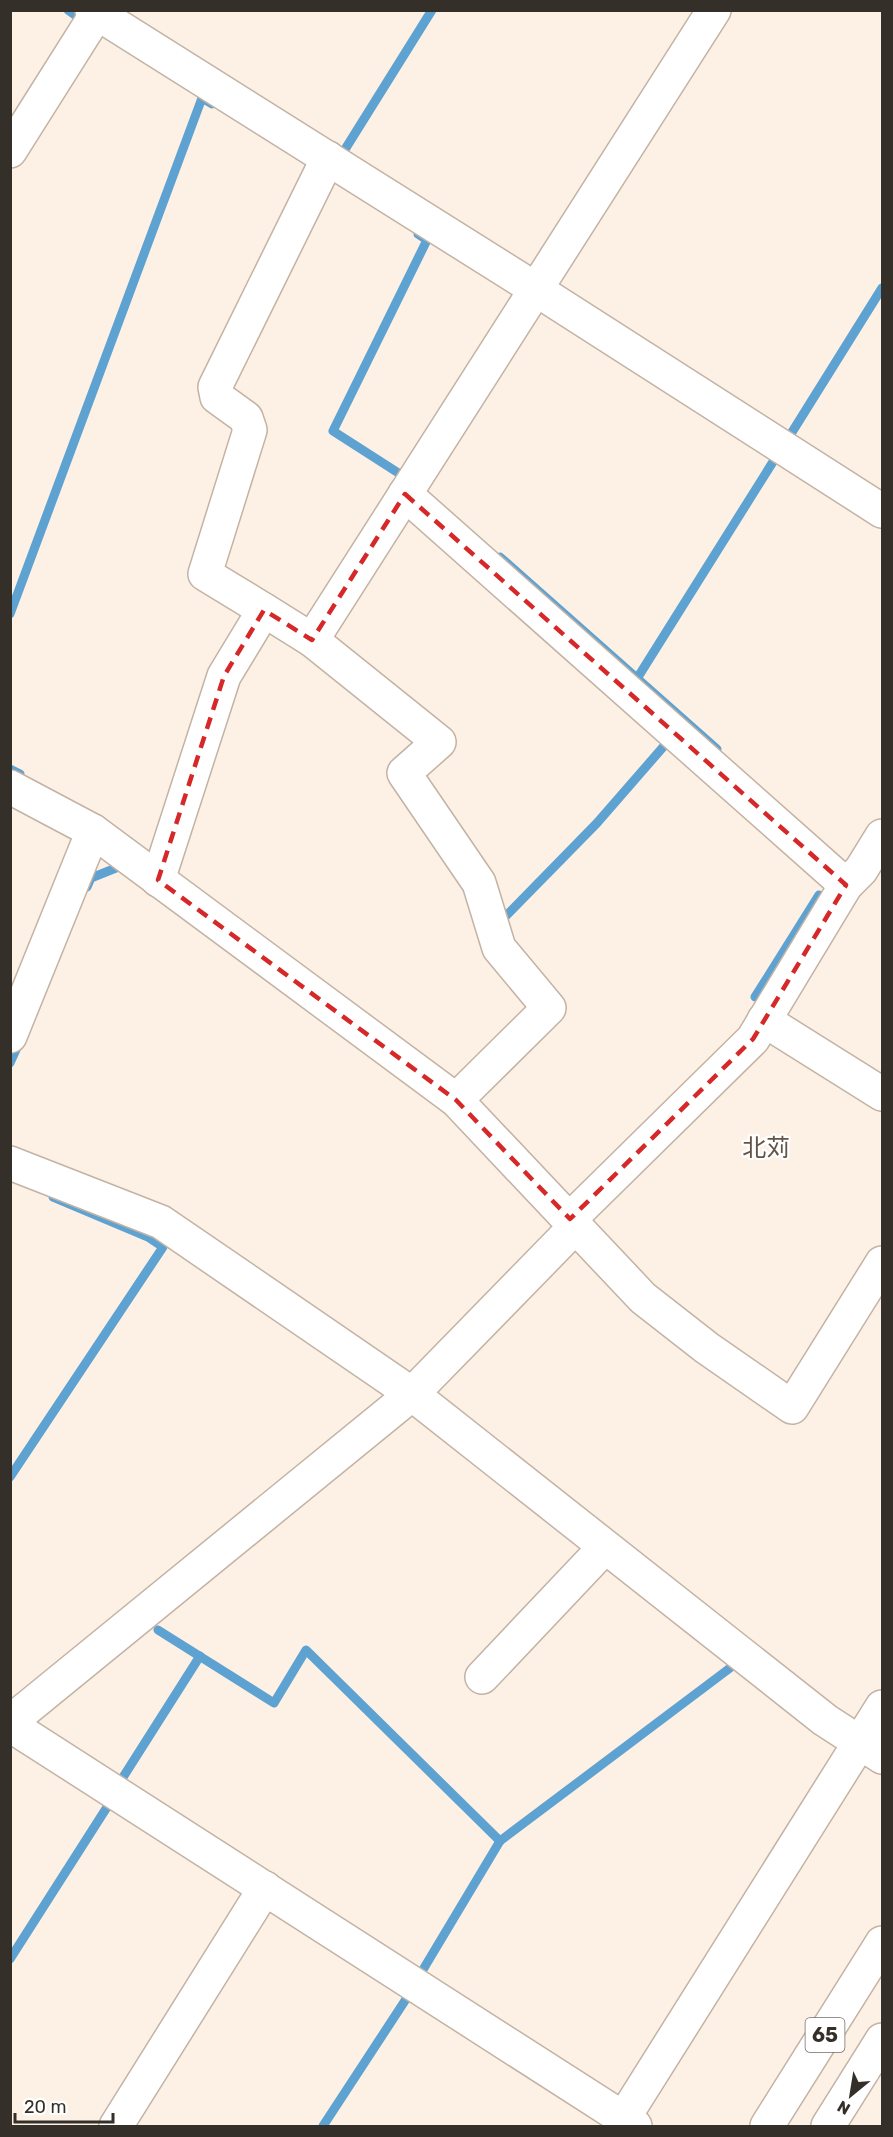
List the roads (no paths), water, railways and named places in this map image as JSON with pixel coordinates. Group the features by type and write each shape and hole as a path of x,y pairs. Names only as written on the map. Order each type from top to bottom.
{"street":[{"path":"312,640 714,10"},
{"path":"10,151 96,12 882,511"},
{"path":"328,158 215,387 217,397 246,418 250,430 205,574 312,640 439,742 404,773 479,883 499,948 549,1008 456,1100"},
{"path":"405,494 846,885"},
{"path":"158,880 224,676 264,610"},
{"path":"10,787 93,831 456,1100 643,1298 707,1348 792,1407 882,1263"},
{"path":"10,1036 93,831"},
{"path":"882,836 861,870 846,885 753,1039 573,1222 412,1394 10,1724 629,2123 871,1749 882,1707"},
{"path":"764,1020 882,1094"},
{"path":"10,1163 161,1222 412,1394 825,1720 871,1749"},
{"path":"482,1677 605,1547"},
{"path":"116,2127 265,1888"},
{"name":"65","path":"767,2127 882,1943"},
{"name":"65","path":"828,2127 882,2040"}],"waterway":[{"path":"68,10 78,17"},
{"path":"344,151 432,10"},
{"path":"10,614 202,98 212,104"},
{"path":"400,474 333,431 427,240 418,234"},
{"path":"789,437 882,288"},
{"path":"638,677 776,457"},
{"path":"500,557 717,749"},
{"path":"502,920 597,823 664,746"},
{"path":"10,769 20,774"},
{"path":"87,887 91,878 116,868"},
{"path":"755,997 819,895"},
{"path":"10,1063 20,1041"},
{"path":"10,1477 163,1247 148,1237 53,1197"},
{"path":"158,1630 274,1703 306,1650 500,1841"},
{"path":"120,1782 200,1656"},
{"path":"421,1973 500,1841 730,1668"},
{"path":"10,1959 109,1804"},
{"path":"323,2126 410,1993"}],"district":[{"name":"北苅","path":"766,1148"}]}
